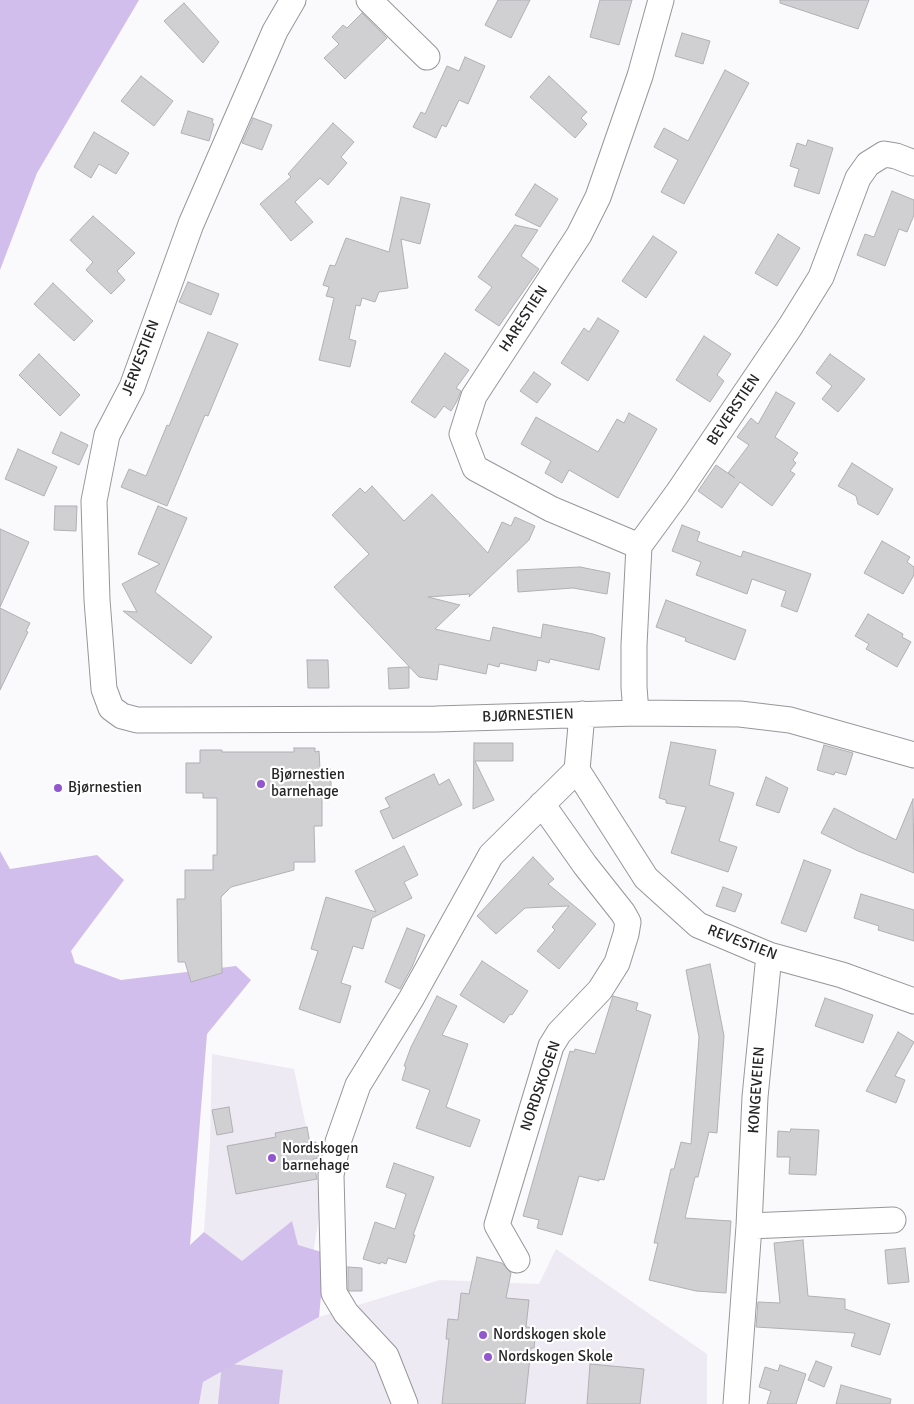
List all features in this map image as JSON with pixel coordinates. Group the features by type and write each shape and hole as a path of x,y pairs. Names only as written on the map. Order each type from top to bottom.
{"street":[{"name":"JERVESTIEN","path":"137,720 122,716 111,708 104,689 97,600 94,501 107,435 132,387 191,224 274,31 293,0"},
{"path":"369,0 426,57"},
{"name":"HARESTIEN","path":"639,546 551,509 475,468 462,434 474,396 579,235 598,197 640,76 661,0"},
{"name":"BEVERSTIEN","path":"639,546 677,494 785,335 821,277 858,178 868,164 884,154 896,156 914,163"},
{"path":"636,713 634,645 639,546"},
{"name":"BJØRNESTIEN","path":"137,720 388,719 636,713 740,714 790,720 914,755"},
{"path":"405,1404 386,1356 346,1313 334,1293 331,1175 338,1142 358,1085 412,999 490,855 577,770 582,714"},
{"name":"REVESTIEN","path":"577,770 646,878 698,925 769,955 842,975 914,1001"},
{"name":"NORDSKOGEN","path":"516,1260 497,1225 551,1046 559,1032 600,990 617,963 628,922 623,912 585,865 542,804"},
{"name":"KONGEVEIEN","path":"736,1404 749,1226 755,1097 769,955"},
{"path":"345,1122 348,1199"},
{"path":"749,1226 893,1220"}],"shaded area":[{"path":"0,0 139,0 37,173 0,270"},
{"path":"0,851 10,869 97,855 124,880 71,951 75,963 121,980 236,966 251,980 207,1034 190,1245 204,1232 242,1261 292,1221 298,1245 325,1253 319,1317 203,1382 199,1404 0,1404"},
{"path":"212,1054 294,1069 317,1179 320,1210 303,1317 204,1232 210,1143"},
{"name":"Nordskogen skole","path":"556,1249 707,1354 707,1404 199,1404 203,1382 319,1317 440,1280 539,1284"},
{"path":"222,1363 283,1370 279,1404 218,1404"}],"building":[{"path":"498,0 530,0 511,38 485,25"},
{"path":"600,0 632,0 619,45 590,37"},
{"path":"780,0 869,0 858,29 780,3"},
{"path":"184,3 219,42 203,63 164,21"},
{"path":"362,13 387,38 345,79 324,58 339,44 332,37 343,25 347,28"},
{"path":"682,33 710,41 703,64 675,56"},
{"path":"465,57 485,66 468,104 459,100 446,127 442,125 436,138 413,127 421,112 425,114 447,66 459,71"},
{"path":"725,70 749,83 684,204 661,192 678,160 654,147 664,128 688,141"},
{"path":"141,76 173,101 154,126 121,101"},
{"path":"549,76 587,112 581,118 587,124 575,138 530,97"},
{"path":"188,111 213,119 212,123 214,124 209,141 181,133"},
{"path":"253,118 272,125 262,150 242,143"},
{"path":"333,123 354,142 341,157 347,163 328,185 320,178 295,202 313,222 291,241 260,204 291,177 288,174"},
{"path":"94,132 129,153 116,174 99,164 91,178 74,167"},
{"path":"808,140 833,148 819,194 794,186 799,169 790,166 797,143 806,146"},
{"path":"535,184 558,199 540,227 515,215"},
{"path":"892,191 914,200 914,215 907,232 899,229 885,266 857,255 865,234 874,237"},
{"path":"401,197 430,204 420,244 401,239 408,288 379,292 375,302 362,298 360,306 356,305 349,339 356,341 350,367 319,360 334,298 326,296 329,287 323,285 330,265 335,266 346,238 389,252"},
{"path":"93,216 135,253 117,271 125,280 111,294 86,270 93,262 70,240"},
{"path":"515,225 538,230 521,256 539,269 499,326 475,310 492,287 478,277"},
{"path":"778,234 800,248 777,286 755,273"},
{"path":"653,236 677,252 646,298 622,281"},
{"path":"188,282 219,294 211,315 179,302"},
{"path":"53,283 93,321 74,341 34,304"},
{"path":"598,318 619,331 588,381 561,363 584,328 589,332"},
{"path":"208,332 238,344 208,416 205,415 167,506 121,487 129,469 146,476"},
{"path":"704,336 731,354 717,375 724,381 710,402 676,380"},
{"path":"445,353 469,370 456,388 461,391 451,411 444,406 435,418 411,402"},
{"path":"39,354 80,395 60,416 19,375"},
{"path":"830,354 865,379 838,412 822,399 832,386 816,373"},
{"path":"534,372 551,384 537,403 520,391"},
{"path":"776,392 795,403 775,437 798,453 793,460 796,463 790,471 795,474 772,506 740,482 722,508 698,491 716,465 735,478 728,473 749,445 737,437 751,418 758,424"},
{"path":"629,413 657,429 618,498 569,470 562,483 545,473 551,461 521,444 536,417 598,452 617,419 624,423"},
{"path":"61,432 88,445 79,465 52,453"},
{"path":"18,449 57,467 44,496 5,479"},
{"path":"852,463 893,489 878,515 858,504 856,496 838,486"},
{"path":"372,486 404,521 432,494 488,553 502,522 511,526 515,517 535,526 529,540 469,597 470,594 428,597 460,605 435,629 490,641 493,627 541,638 543,624 593,634 605,638 599,670 550,659 549,663 538,660 536,671 500,663 499,667 488,664 486,674 439,664 437,680 419,677 334,587 369,554 332,515 360,488 365,493"},
{"path":"55,506 77,506 76,531 54,530"},
{"path":"158,506 187,518 155,592 212,637 191,664 123,611 137,612 122,584 160,564 138,554"},
{"path":"682,525 700,532 697,541 741,557 743,551 811,574 797,612 781,606 786,591 752,579 747,594 696,575 701,562 672,551"},
{"path":"0,529 29,542 0,607"},
{"path":"882,541 910,557 907,562 914,567 914,575 903,594 864,573"},
{"path":"580,567 610,573 607,594 573,588 518,592 517,570"},
{"path":"666,600 746,630 735,660 685,641 686,638 656,627"},
{"path":"0,608 30,623 26,631 28,632 0,690"},
{"path":"868,614 903,634 902,637 911,642 897,667 866,649 869,644 855,636"},
{"path":"307,660 328,660 329,688 308,688"},
{"path":"409,667 409,688 389,689 388,668"},
{"path":"671,742 716,750 709,785 734,793 719,841 737,847 728,872 671,853 686,807 666,803 666,800 659,798"},
{"path":"474,743 513,743 513,761 475,761 494,800 473,809"},
{"path":"824,745 853,753 846,775 835,772 834,775 817,770"},
{"path":"294,748 315,748 315,752 319,751 320,769 331,769 331,797 322,797 322,826 314,826 315,862 294,862 294,870 231,887 221,897 222,973 191,982 185,962 178,962 177,899 185,899 185,870 213,870 213,855 217,855 217,798 203,798 203,793 186,793 186,763 200,763 200,750 222,750 222,752 294,752"},
{"path":"434,774 439,785 449,779 462,805 393,839 380,811 390,807 385,798"},
{"path":"766,777 788,788 779,813 756,805"},
{"path":"913,799 914,873 858,851 821,833 834,808 896,840"},
{"path":"404,846 418,875 404,882 412,898 372,918 363,949 353,946 341,983 351,986 340,1023 299,1009 318,951 311,949 326,897 376,912 355,871"},
{"path":"533,857 554,879 548,884 596,924 559,969 537,951 555,930 552,927 569,906 525,908 496,934 477,916"},
{"path":"804,860 831,870 806,932 781,923"},
{"path":"723,887 742,894 735,912 716,906"},
{"path":"861,894 914,910 914,941 878,930 879,926 854,918"},
{"path":"407,928 425,935 412,967 400,989 385,982"},
{"path":"482,961 528,991 512,1015 510,1014 504,1023 460,995"},
{"path":"710,964 724,1036 717,1133 709,1132 698,1177 695,1177 685,1218 731,1221 726,1293 696,1291 649,1280 658,1243 654,1243 671,1169 674,1169 681,1142 691,1144 699,1037 686,970"},
{"path":"437,996 457,1006 442,1035 468,1044 446,1107 480,1120 470,1147 416,1128 430,1090 402,1080 406,1067 404,1066 411,1047"},
{"path":"613,996 638,1003 636,1010 651,1015 604,1180 599,1179 599,1181 579,1176 562,1235 537,1228 539,1220 523,1216 570,1051 574,1052 575,1049 595,1054"},
{"path":"825,998 873,1015 863,1043 815,1026"},
{"path":"898,1032 914,1042 895,1076 905,1080 896,1103 866,1091"},
{"path":"229,1107 233,1132 217,1135 212,1110"},
{"path":"307,1127 310,1143 316,1142 319,1158 313,1159 317,1179 236,1194 227,1146 276,1137 275,1133"},
{"path":"791,1129 819,1130 816,1175 789,1174 790,1157 777,1157 778,1131 790,1132"},
{"path":"394,1163 434,1177 413,1235 415,1235 406,1263 388,1258 386,1264 381,1262 380,1264 363,1259 375,1222 395,1229 406,1194 386,1187"},
{"path":"803,1240 808,1296 845,1299 845,1309 890,1324 880,1355 851,1346 855,1333 756,1327 758,1302 780,1303 774,1243"},
{"path":"905,1248 909,1282 888,1284 885,1250"},
{"name":"Nordskogen Skole","path":"477,1257 502,1263 511,1273 506,1298 529,1300 526,1327 536,1328 534,1348 531,1348 525,1404 442,1404 449,1339 446,1339 448,1319 458,1320 461,1293 469,1294"},
{"path":"348,1267 362,1268 362,1291 349,1291"},
{"path":"816,1361 832,1367 824,1387 808,1380"},
{"name":"Nordskogen Skole","path":"590,1364 644,1369 640,1404 587,1404"},
{"path":"780,1365 806,1374 796,1404 767,1404 771,1391 759,1387 765,1367 778,1371"},
{"path":"841,1385 891,1399 890,1404 836,1404"}],"place":[{"name":"Bjørnestien barnehage","path":"261,784"},
{"name":"Bjørnestien","path":"58,788"},
{"name":"Nordskogen barnehage","path":"272,1158"},
{"name":"Nordskogen skole","path":"483,1335"},
{"name":"Nordskogen Skole","path":"488,1357"}]}
